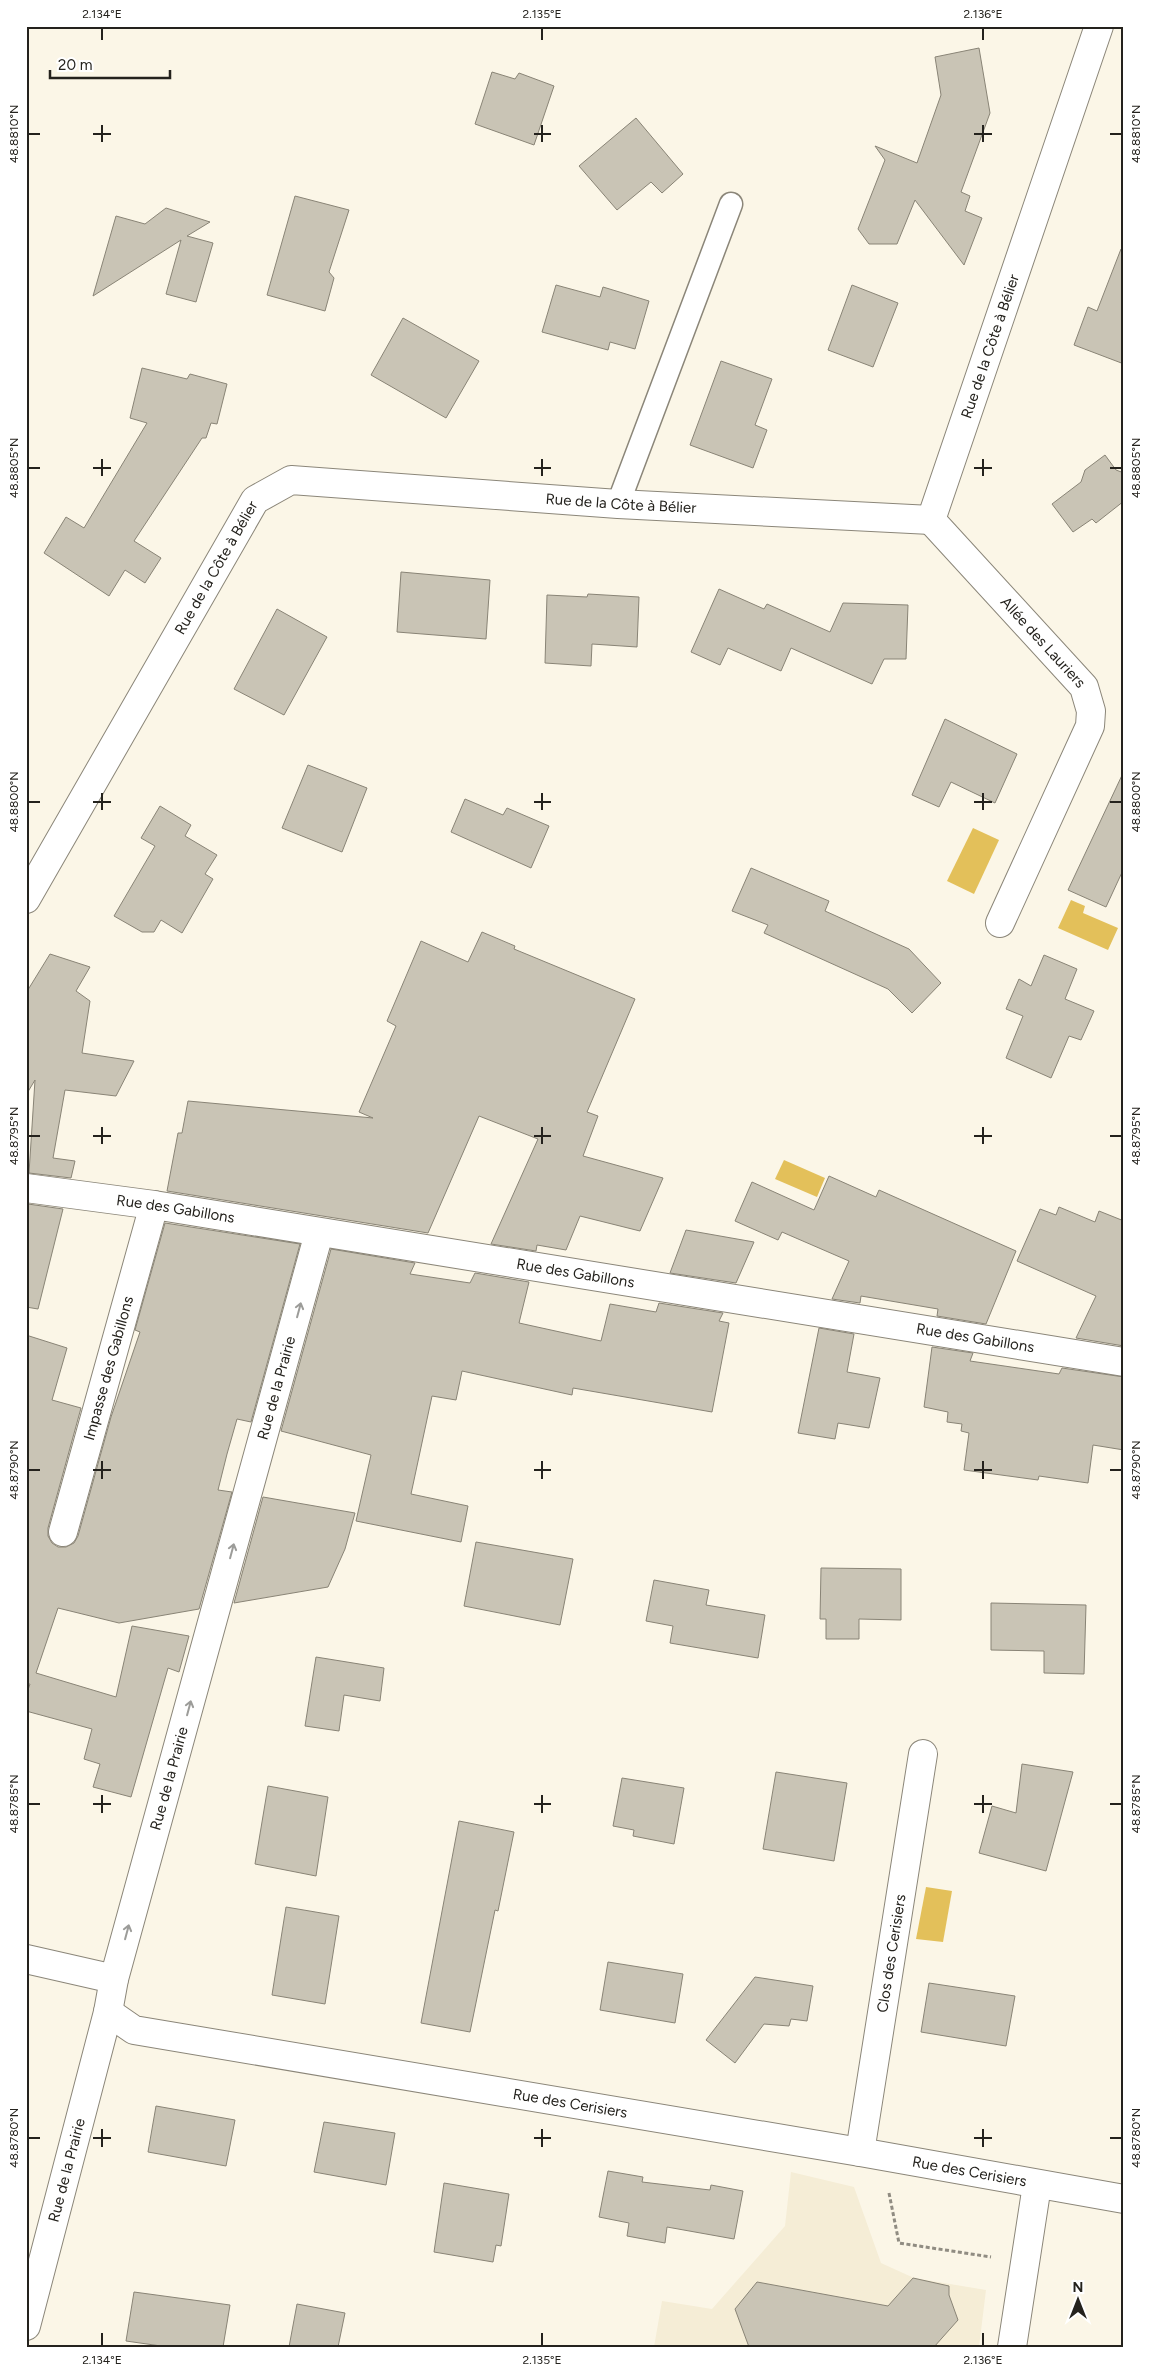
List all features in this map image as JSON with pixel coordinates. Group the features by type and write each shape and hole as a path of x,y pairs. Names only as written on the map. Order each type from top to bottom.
{"street":[{"name":"Rue de la Côte à Bélier","path":"26,899 34,862 255,500 291,480 618,504 931,520 1099,26"},
{"name":"Allée des Lauriers","path":"931,520 1084,687 1091,712 1090,726 1000,923"},
{"name":"Rue des Gabillons","path":"26,1188 154,1205 1124,1362"},
{"name":"Impasse des Gabillons","path":"63,1532 154,1205"},
{"name":"Rue de la Prairie","path":"28,2316 108,2012 114,1979 320,1233"},
{"name":"Clos des Cerisiers","path":"860,2152 923,1754"},
{"path":"26,1958 114,1979"},
{"name":"Rue des Cerisiers","path":"108,2012 134,2030 860,2152 1124,2199"},
{"name":"Rue des Cerisiers","path":"1012,2347 1037,2185"}],"lane":[{"path":"618,504 731,204"}],"path":[{"path":"894,2158 888,2198 899,2243 1025,2263"}],"shaded area":[{"path":"973,828 999,840 974,894 947,881"},
{"path":"1071,900 1085,906 1083,913 1118,928 1108,950 1058,928"},
{"path":"784,1160 825,1178 817,1197 775,1179"},
{"path":"926,1887 952,1891 943,1942 916,1939"},
{"path":"791,2172 854,2187 881,2263 914,2278 986,2290 979,2347 654,2347 662,2301 712,2309 785,2226"}],"building":[{"path":"979,48 990,113 961,192 970,196 965,211 982,218 964,265 915,200 897,244 869,244 858,229 885,160 875,146 917,163 941,95 935,57"},
{"path":"492,72 515,79 519,73 554,86 534,145 475,124"},
{"path":"636,118 683,174 662,193 651,182 617,210 579,166"},
{"path":"295,196 349,210 329,272 334,278 325,311 267,295"},
{"path":"166,208 210,222 187,236 213,243 196,302 166,294 181,240 93,296 116,216 145,224"},
{"path":"1121,249 1124,250 1124,364 1074,345 1088,307 1097,311"},
{"path":"556,285 600,297 603,287 649,301 635,349 610,342 608,350 542,332"},
{"path":"852,285 898,303 873,367 828,350"},
{"path":"403,318 479,361 446,418 371,375"},
{"path":"721,361 772,379 755,425 767,430 753,468 690,445"},
{"path":"142,368 187,379 190,374 227,384 217,424 211,423 206,438 202,438 134,541 161,558 145,583 125,570 109,596 44,553 66,517 84,528 147,423 130,418"},
{"path":"1105,455 1116,470 1124,473 1124,501 1096,523 1092,519 1073,532 1052,504 1081,482 1085,470"},
{"path":"401,572 490,580 486,639 397,632"},
{"path":"719,589 764,609 767,604 830,632 843,603 908,605 906,659 884,659 872,684 791,648 781,671 728,648 720,665 691,652"},
{"path":"588,594 639,597 637,647 592,644 591,666 545,663 547,595 587,597"},
{"path":"277,609 327,637 284,715 234,689"},
{"path":"945,719 1017,754 995,803 951,782 939,807 912,795"},
{"path":"308,765 367,788 342,852 282,828"},
{"path":"1124,771 1124,868 1106,907 1068,890"},
{"path":"465,799 503,815 507,808 549,826 531,868 451,832"},
{"path":"160,806 191,825 185,836 217,855 205,874 213,879 182,933 161,920 154,932 142,932 114,916 155,846 141,838"},
{"path":"751,868 829,901 825,911 909,949 941,983 912,1013 888,989 764,933 768,925 732,911"},
{"path":"482,932 515,946 514,949 635,999 587,1112 598,1116 583,1156 663,1178 640,1231 580,1216 566,1250 537,1245 536,1251 491,1244 538,1139 479,1116 428,1233 167,1191 178,1133 182,1133 188,1101 373,1118 359,1112 396,1026 387,1021 421,941 468,962"},
{"path":"50,954 90,967 76,991 90,1001 82,1053 134,1061 116,1096 65,1090 53,1158 75,1161 71,1178 29,1173 35,1080 26,1095 26,993"},
{"path":"1044,955 1077,969 1065,999 1094,1011 1081,1040 1069,1036 1051,1078 1006,1058 1023,1016 1006,1009 1019,979 1031,986"},
{"path":"829,1176 876,1197 879,1190 1016,1251 986,1324 937,1316 938,1309 861,1296 860,1303 832,1299 849,1261 782,1232 778,1240 735,1221 752,1182 814,1210"},
{"path":"28,1204 63,1209 38,1309 26,1307"},
{"path":"1059,1207 1095,1222 1099,1211 1124,1221 1124,1346 1076,1338 1096,1296 1017,1261 1040,1209 1056,1215"},
{"path":"165,1223 300,1244 251,1422 237,1419 227,1454 218,1490 232,1492 199,1609 119,1623 58,1608 36,1673 116,1697 132,1626 189,1636 179,1672 168,1668 131,1797 93,1787 100,1764 84,1759 92,1729 26,1711 26,1696 30,1684 26,1684 26,1335 67,1348 52,1400 81,1408 48,1528 48,1536 52,1543 58,1547 66,1547 74,1543 78,1536 111,1417 140,1332 135,1330"},
{"path":"686,1230 754,1242 736,1283 670,1273"},
{"path":"331,1249 415,1263 410,1274 470,1283 475,1273 529,1282 519,1323 601,1341 610,1304 656,1312 659,1303 723,1313 719,1321 729,1323 712,1412 573,1388 572,1395 462,1371 456,1400 432,1396 411,1494 468,1506 461,1542 356,1521 371,1455 281,1431"},
{"path":"819,1328 854,1334 847,1372 880,1378 869,1428 838,1423 835,1439 798,1433"},
{"path":"932,1347 973,1353 970,1361 1059,1374 1062,1368 1124,1377 1124,1450 1093,1445 1088,1483 1039,1476 1038,1480 964,1470 969,1433 961,1431 962,1424 947,1422 948,1412 924,1407"},
{"path":"263,1497 355,1513 345,1549 328,1587 234,1603"},
{"path":"476,1542 573,1559 560,1625 464,1606"},
{"path":"821,1568 901,1569 901,1620 859,1619 859,1639 826,1639 826,1619 820,1619"},
{"path":"654,1580 709,1590 706,1605 765,1615 758,1658 670,1643 673,1626 646,1621"},
{"path":"991,1603 1086,1605 1084,1674 1044,1673 1044,1651 991,1650"},
{"path":"316,1657 384,1668 380,1701 344,1695 339,1731 305,1726"},
{"path":"1022,1764 1073,1772 1046,1871 979,1853 992,1806 1016,1813"},
{"path":"776,1772 847,1783 834,1861 763,1849"},
{"path":"622,1778 684,1788 674,1844 633,1836 634,1830 613,1826"},
{"path":"268,1786 328,1797 316,1876 255,1864"},
{"path":"459,1821 514,1832 498,1911 495,1910 470,2032 421,2023"},
{"path":"286,1907 339,1916 325,2004 272,1995"},
{"path":"608,1962 683,1974 675,2023 600,2010"},
{"path":"755,1977 813,1986 807,2021 791,2019 789,2026 764,2024 735,2063 706,2040"},
{"path":"929,1983 1015,1996 1006,2046 921,2032"},
{"path":"156,2106 235,2120 226,2166 148,2152"},
{"path":"324,2122 395,2133 386,2185 314,2172"},
{"path":"608,2171 643,2177 642,2182 710,2190 711,2185 743,2191 734,2239 667,2227 665,2243 627,2236 629,2223 599,2217"},
{"path":"444,2183 509,2194 501,2246 496,2245 493,2262 434,2252"},
{"path":"913,2278 949,2286 949,2295 958,2320 934,2347 749,2347 735,2309 757,2282 888,2306"},
{"path":"134,2292 230,2305 223,2347 168,2347 126,2341"},
{"path":"297,2304 345,2313 338,2347 289,2347"}]}
